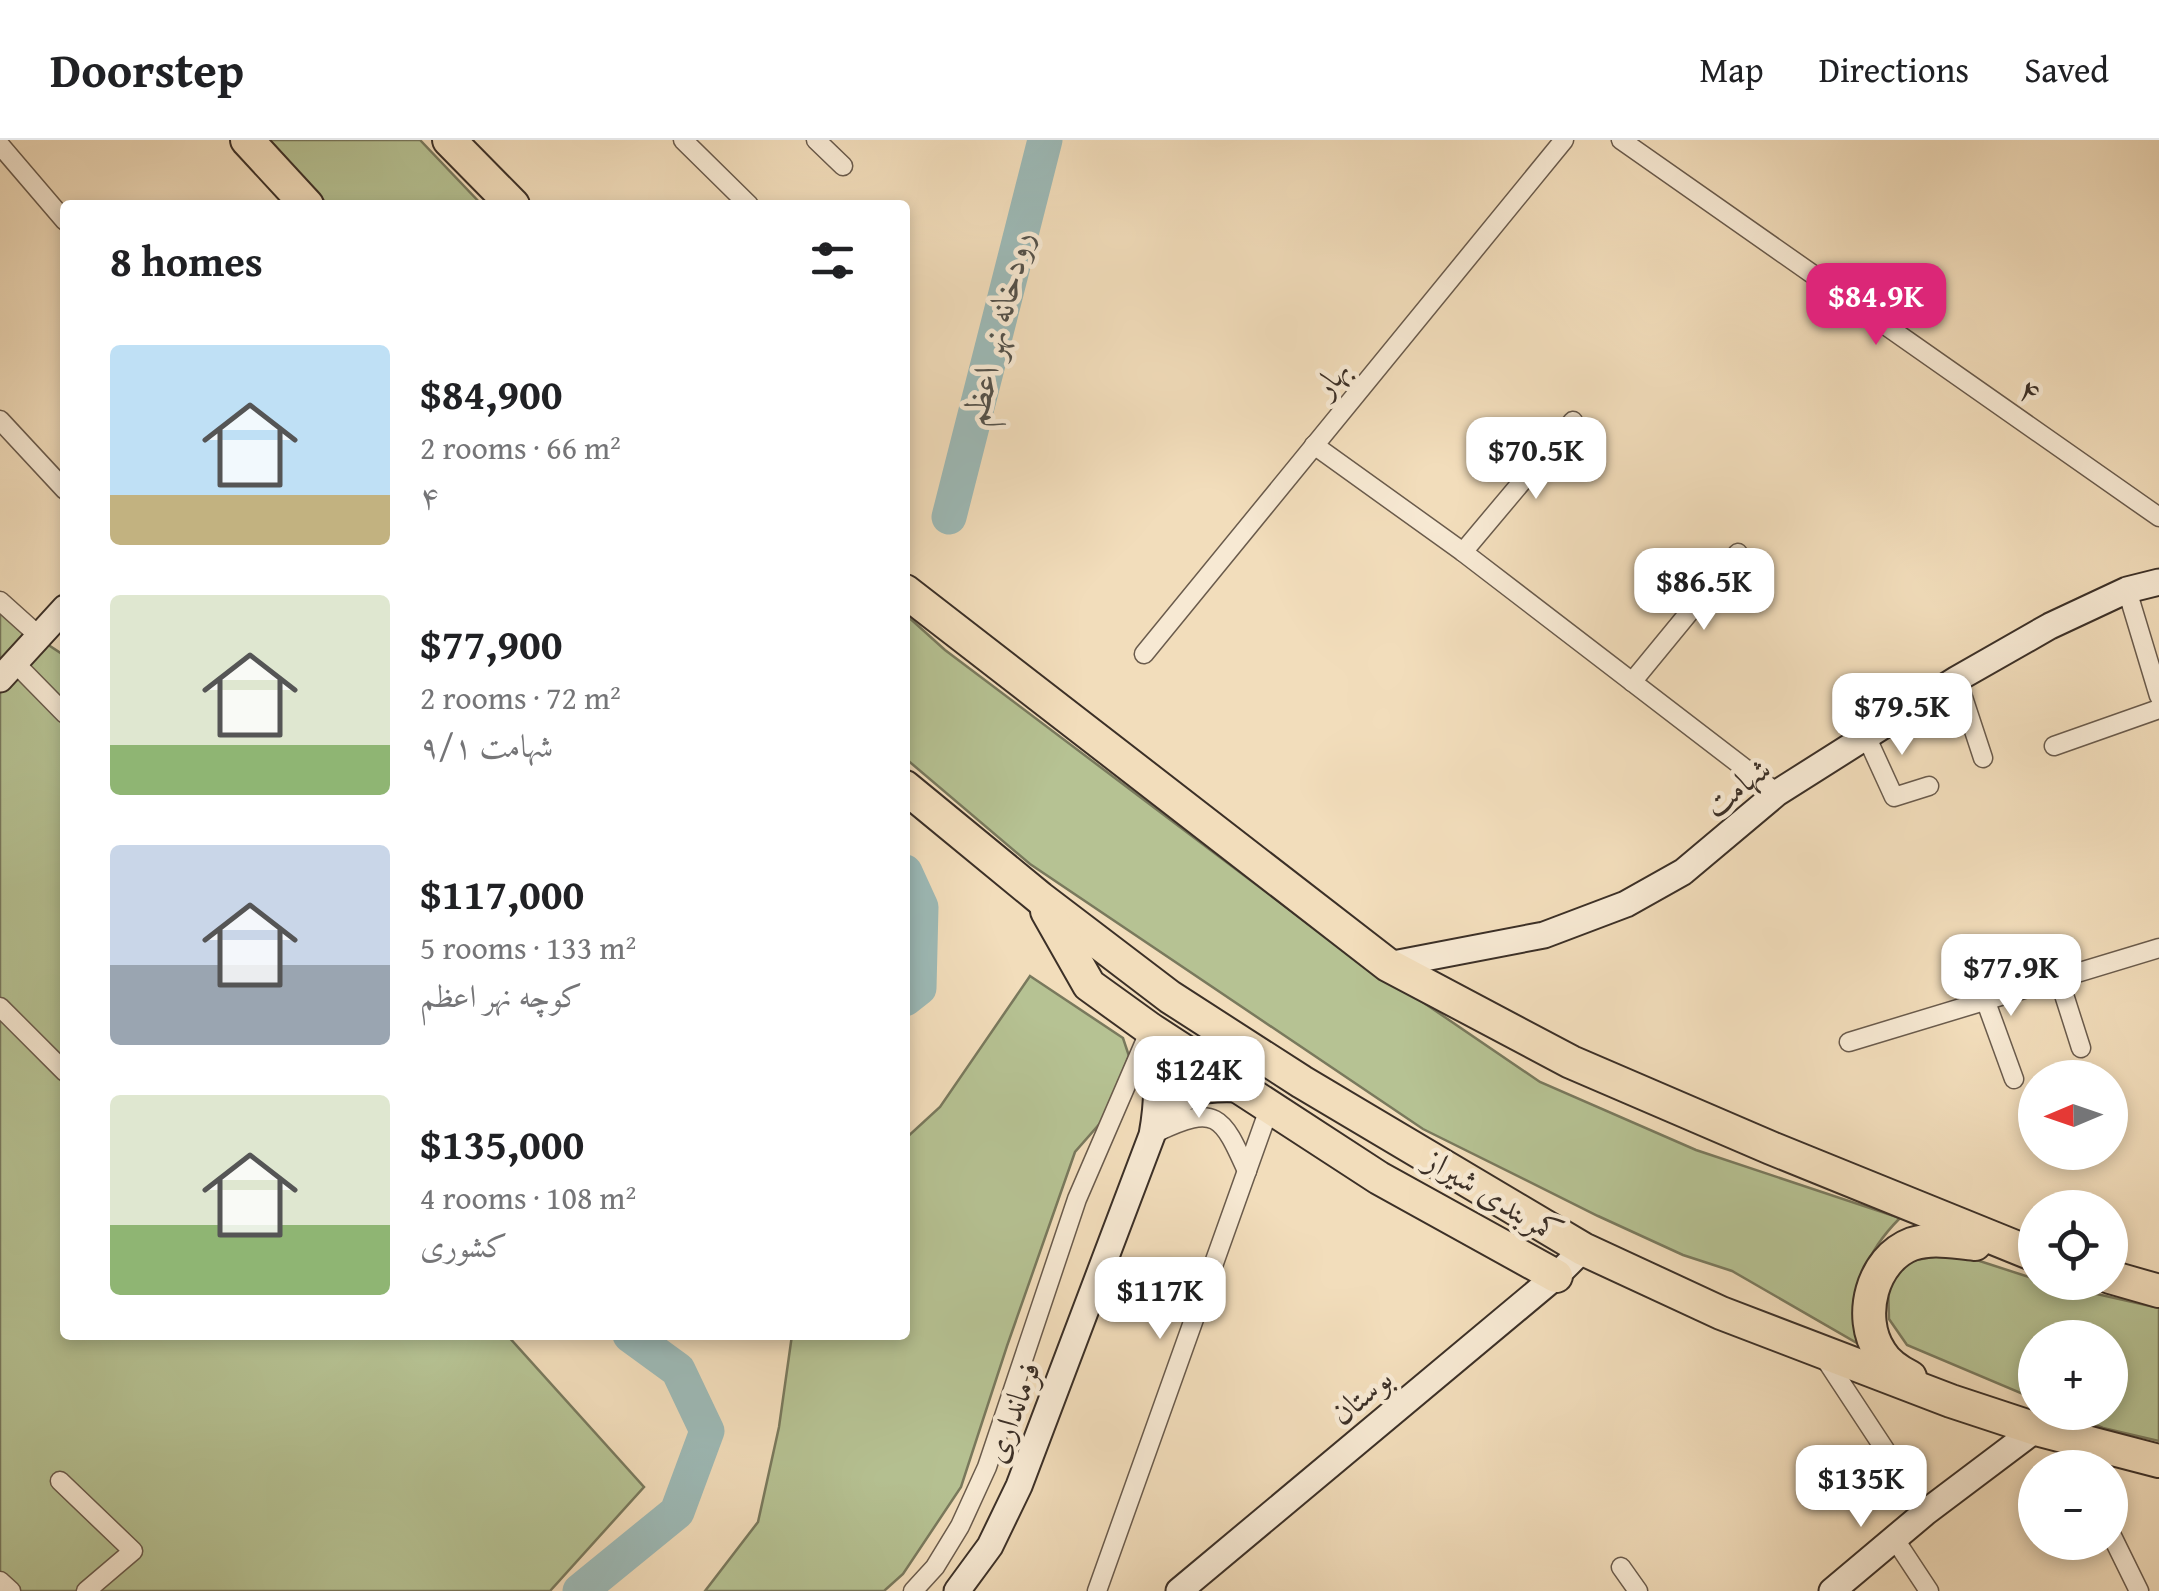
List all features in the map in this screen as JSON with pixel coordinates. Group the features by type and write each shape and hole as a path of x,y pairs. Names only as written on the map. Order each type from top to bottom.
{"highway":[{"path":"247,140 302,200"},
{"path":"450,140 508,200"},
{"path":"910,595 1388,965 1571,1062 2018,1249"},
{"name":"کمربندی شیراز","path":"910,790 1040,898 1170,996 1351,1112 1583,1249 1721,1313 1951,1401 2159,1461"},
{"path":"1040,898 1090,985 1150,1029 1379,1178 1556,1276"},
{"path":"1951,1401 1893,1368 1878,1350 1868,1313 1874,1284 1888,1260 1908,1246 1932,1239 2018,1251"},
{"path":"2128,1282 2159,1291"}],"street":[{"path":"683,140 745,200"},
{"path":"816,140 843,166"},
{"name":"بهار","path":"1144,654 1564,140"},
{"name":"۴","path":"1621,140 2159,516"},
{"path":"0,144 60,215"},
{"path":"0,420 60,485"},
{"path":"1463,552 1573,421"},
{"path":"1314,445 1463,552 1777,793"},
{"path":"1632,682 1738,553"},
{"name":"شهامت","path":"1388,965 1544,935 1626,904 1682,872 1777,793 1956,679 2050,626 2128,590 2159,582"},
{"path":"2128,590 2159,696"},
{"path":"0,601 39,636"},
{"path":"60,613 7,671 60,710"},
{"path":"1956,679 1982,758"},
{"path":"2054,746 2159,709"},
{"path":"1867,738 1894,798 1929,786"},
{"path":"1849,1042 2159,948"},
{"path":"2059,979 2080,1048"},
{"path":"1986,1002 2014,1078"},
{"path":"0,1007 60,1067"},
{"path":"914,1591 935,1568 960,1526 987,1467 1077,1199 1150,1029"},
{"name":"فرمانداری","path":"957,1591 990,1546 1019,1486 1152,1135 1159,1098 1158,1066 1150,1029"},
{"name":"فرمانداری","path":"1152,1135 1176,1102 1192,1093 1209,1088 1239,1089"},
{"path":"1097,1591 1269,1110"},
{"path":"1152,1135 1190,1116 1212,1118 1228,1130 1247,1171"},
{"name":"بوستان","path":"1179,1591 1556,1276 1583,1249"},
{"path":"1821,1352 1926,1512"},
{"path":"1832,1591 1926,1512 2050,1432 2064,1450"},
{"path":"60,1481 133,1552 86,1591"},
{"path":"1894,1538 1929,1591"},
{"path":"2123,1560 2138,1591"},
{"path":"1621,1567 1638,1591"},
{"path":"0,1581 10,1591"}],"green space":[{"path":"270,140 420,140 477,200 324,200"},
{"path":"0,613 60,653 60,1340 512,1340 644,1487 550,1591 0,1591"},
{"path":"910,618 945,650 1314,928 1540,1082 1696,1150 1900,1218 1876,1247 1863,1275 1857,1343 1732,1271 1683,1255 1598,1216 1423,1129 1030,864 910,762"},
{"path":"1030,976 1123,1038 1129,1056 1102,1121 1075,1152 961,1487 903,1574 884,1591 705,1591 758,1522 779,1427 791,1340 910,1340 910,1134 940,1107"},
{"path":"1955,1253 2018,1273 2018,1300 2123,1300 2159,1308 2159,1441 2112,1430 2128,1430 2128,1320 2018,1320 2018,1392 1907,1345 1889,1319 1888,1281 1905,1262"}],"waterway":[{"name":"رودخانه نهر اعظم","path":"949,517 1045,140"},
{"name":"رودخانه نهر اعظم","path":"910,883 921,907 919,988 910,995"},
{"name":"رودخانه نهر اعظم","path":"580,1591 677,1512 707,1431 678,1370 637,1340"}]}
